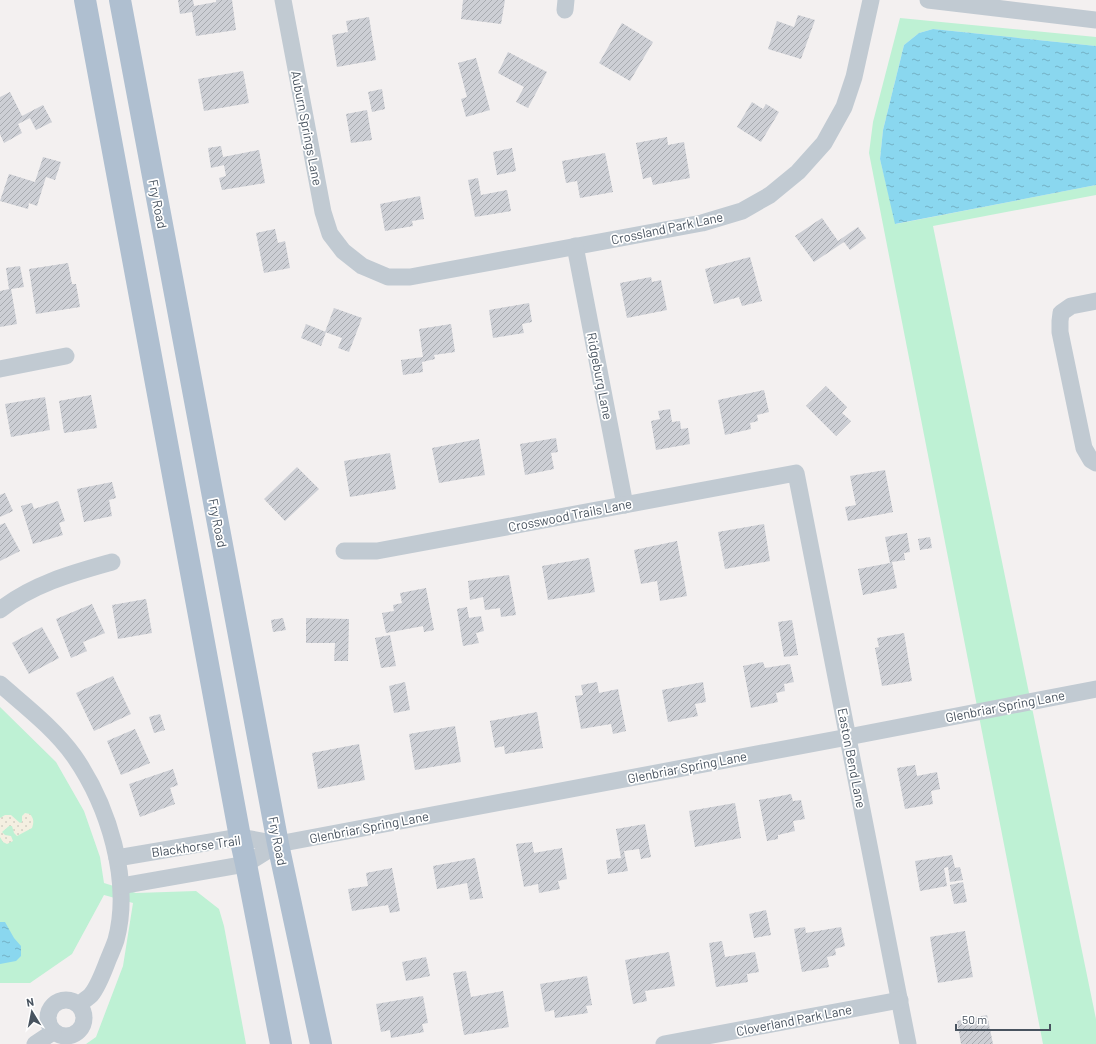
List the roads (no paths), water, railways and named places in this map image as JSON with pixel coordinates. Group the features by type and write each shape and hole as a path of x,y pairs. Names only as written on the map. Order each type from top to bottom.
{"main road":[{"path":"85,0 240,837 281,1044"},
{"name":"Fry Road","path":"120,0 278,844 321,1044"},
{"path":"154,373 188,366"}],"street":[{"name":"Auburn Springs Lane","path":"283,0 323,212 330,234 343,251"},
{"name":"Crossland Park Lane","path":"343,251 362,266 388,277 410,277 702,223 742,211 770,196 798,172 824,143 844,107 854,77 871,0"},
{"path":"928,0 1096,20"},
{"name":"Ridgeburg Lane","path":"575,246 625,505"},
{"path":"1094,461 1084,448 1060,332 1060,321 1061,313 1071,306 1096,301"},
{"path":"0,368 66,356"},
{"name":"Crosswood Trails Lane","path":"344,551 377,551 796,473"},
{"name":"Easton Bend Lane","path":"796,473 908,1044"},
{"path":"0,610 34,590 68,574 112,562"},
{"path":"0,684 46,724 73,755 95,793 106,820 117,858 121,886 121,912 116,940 106,966 91,994 79,1005"},
{"name":"Glenbriar Spring Lane","path":"278,844 848,737 1096,688"},
{"name":"Blackhorse Trail","path":"117,858 240,837 278,844"},
{"name":"Blackhorse Trail","path":"121,886 246,864 278,844"},
{"path":"60,1000 67,1000 74,1001 79,1005 85,1014 84,1024 81,1030 68,1037 61,1036 53,1032 48,1018 49,1012 55,1004 60,1000"},
{"name":"Cloverland Park Lane","path":"664,1044 900,1000"},
{"path":"35,1044 53,1032"}],"water":[{"path":"933,29 1096,46 1096,185 895,224 880,159 883,130 904,45 919,33"},
{"path":"0,922 5,922 14,938 21,946 21,956 16,961 0,964"}]}
